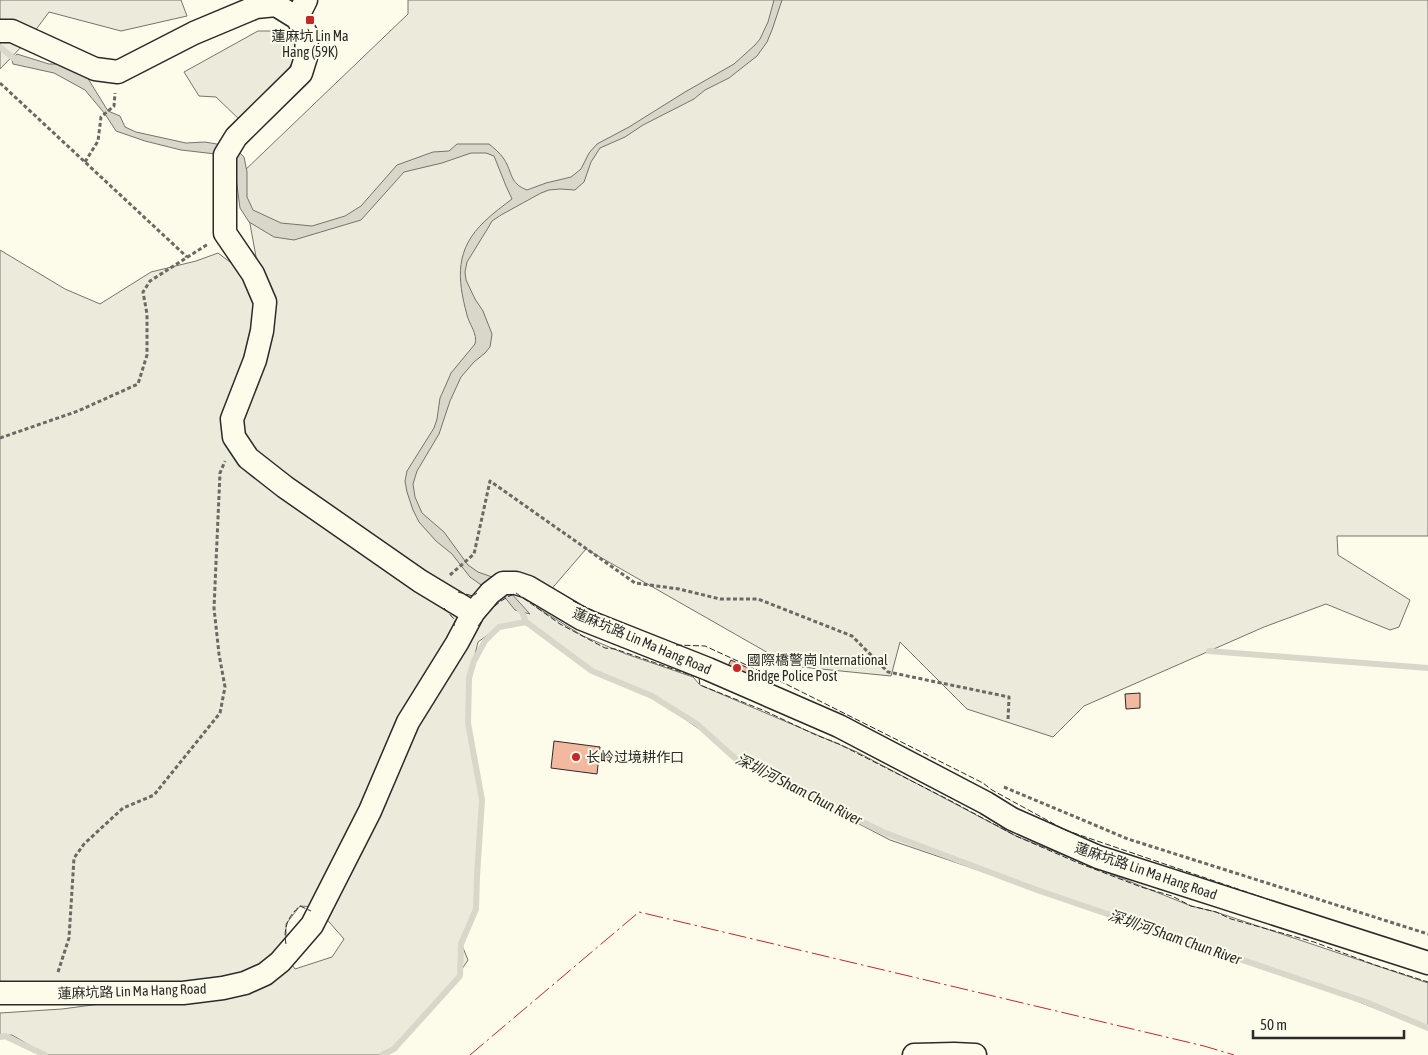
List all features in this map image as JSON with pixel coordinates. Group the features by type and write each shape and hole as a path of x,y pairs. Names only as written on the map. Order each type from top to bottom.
{"street":[{"path":"0,31 12,31 95,69 118,72 194,33 256,7 276,2 302,9 308,35 306,57 301,73 231,146 225,233 253,274 265,302 262,330 255,360 232,419 234,438 248,458 285,487 420,581 473,613"},
{"name":"蓮麻坑路 Lin Ma Hang Road","path":"0,993 183,993 245,983 265,974 280,962 312,925 370,811 408,722 457,643 473,613 496,588 516,583 528,587 582,619 708,669 839,726 986,802 1012,819 1098,857 1428,963"},
{"path":"914,1055 975,1055"}],"path":[{"path":"0,83 187,257"},
{"path":"84,162 98,140 101,117 114,106"},
{"path":"0,438 78,412 138,384 147,355 147,314 143,292 150,281 225,233"},
{"path":"56,976 69,938 74,858 84,844 123,808 154,795 220,713 225,687 214,608 216,548 220,473 234,438"},
{"path":"448,577 474,554 490,481 635,583 680,589 720,599 758,599 852,636 888,672 1009,697 1008,720"},
{"path":"999,785 1128,839 1428,934"}],"shaded area":[{"path":"0,0 181,0 187,16 121,31 49,12 29,39 0,69"},
{"path":"408,0 1428,0 1428,536 1337,536 1338,555 1410,600 1399,627 1390,630 1326,604 1264,627 1084,706 1053,737 967,709 900,642 891,676 791,666 586,549 536,607 583,636 626,654 693,677 700,685 857,752 1016,836 1191,906 1216,912 1428,983 1428,1029 1321,987 890,840 738,761 712,738 655,698 592,671 530,626 525,619 521,623 499,627 478,642 472,667 469,700 471,738 480,792 480,834 476,909 461,943 468,960 452,984 394,1049 380,1055 46,1055 12,1035 0,1036 0,1013 62,1009 183,993 187,986 0,987 0,250 65,289 100,304 151,272 196,261 218,253 238,268 260,279 241,174 408,14","holes":["300,906 316,907 344,939 332,957 295,969 286,956 286,924"]},
{"path":"774,0 782,0 767,42 757,56 729,78 705,90 694,99 643,125 625,137 600,148 591,162 584,182 575,190 549,190 492,221 467,262 466,280 483,311 492,334 490,347 461,377 450,401 439,434 417,471 413,484 415,497 422,513 444,532 468,565 478,572 495,578 530,614 515,610 503,595 484,587 470,577 452,554 436,541 419,522 413,510 405,481 407,471 434,428 440,398 451,373 475,344 476,340 467,315 461,289 460,276 463,253 475,232 491,215 512,199 494,156 486,153 471,153 442,163 404,172 361,220 294,240 274,237 249,222 240,208 233,156 181,150 116,131 85,90 54,73 13,64 12,60 17,54 49,64 58,64 87,77 108,111 120,116 125,127 136,132 186,143 205,142 234,147 244,157 247,172 247,197 253,210 281,223 312,226 345,216 361,206 397,165 433,152 449,151 457,144 489,144 504,159 514,181 527,190 571,177 581,169 589,153 597,144 734,64 760,39 768,22"},
{"path":"258,31 272,31 301,45 283,80 243,123 216,97 199,96 184,72"}],"building":[{"name":"國際橋警崗 International Bridge Police Post","path":"731,660 748,668 744,677 727,668"},
{"path":"1140,693 1140,708 1126,709 1125,694"},
{"name":"长岭过境耕作口","path":"554,741 600,747 597,774 551,768"}],"waterway":[{"path":"0,47 13,58 20,60"},
{"path":"517,606 526,622"},
{"name":"深圳河 Sham Chun River","path":"382,1055 394,1049 460,976 461,944 476,909 482,800 468,723 469,678 474,661 485,641 499,627 526,622 592,671 652,696 697,724 738,761 883,832 1037,890 1366,1002 1428,1028"},
{"path":"1209,651 1428,668"},
{"name":"深圳河 Sham Chun River","path":"0,1037 5,1036 45,1055"}],"fence":[{"path":"458,592 473,596 477,593"},
{"path":"478,626 494,606 516,593 560,624 605,648 615,649 699,678 700,685 839,744 1016,836 1076,862 1141,887 1172,896 1191,906 1314,942 1375,965 1428,982"},
{"path":"573,601 607,617"},
{"path":"444,608 455,620 454,626"},
{"path":"676,645 705,646 766,674 983,783 992,790 1065,830 1270,900"},
{"path":"286,944 286,928 292,914 300,906 311,911"}],"power":[{"path":"470,1055 639,912 1204,1046 1234,1055"}],"place":[{"name":"蓮麻坑 Lin Ma Hang (59K)","path":"310,20"},
{"name":"國際橋警崗 International Bridge Police Post","path":"737,668"},
{"name":"长岭过境耕作口","path":"576,757"}]}
